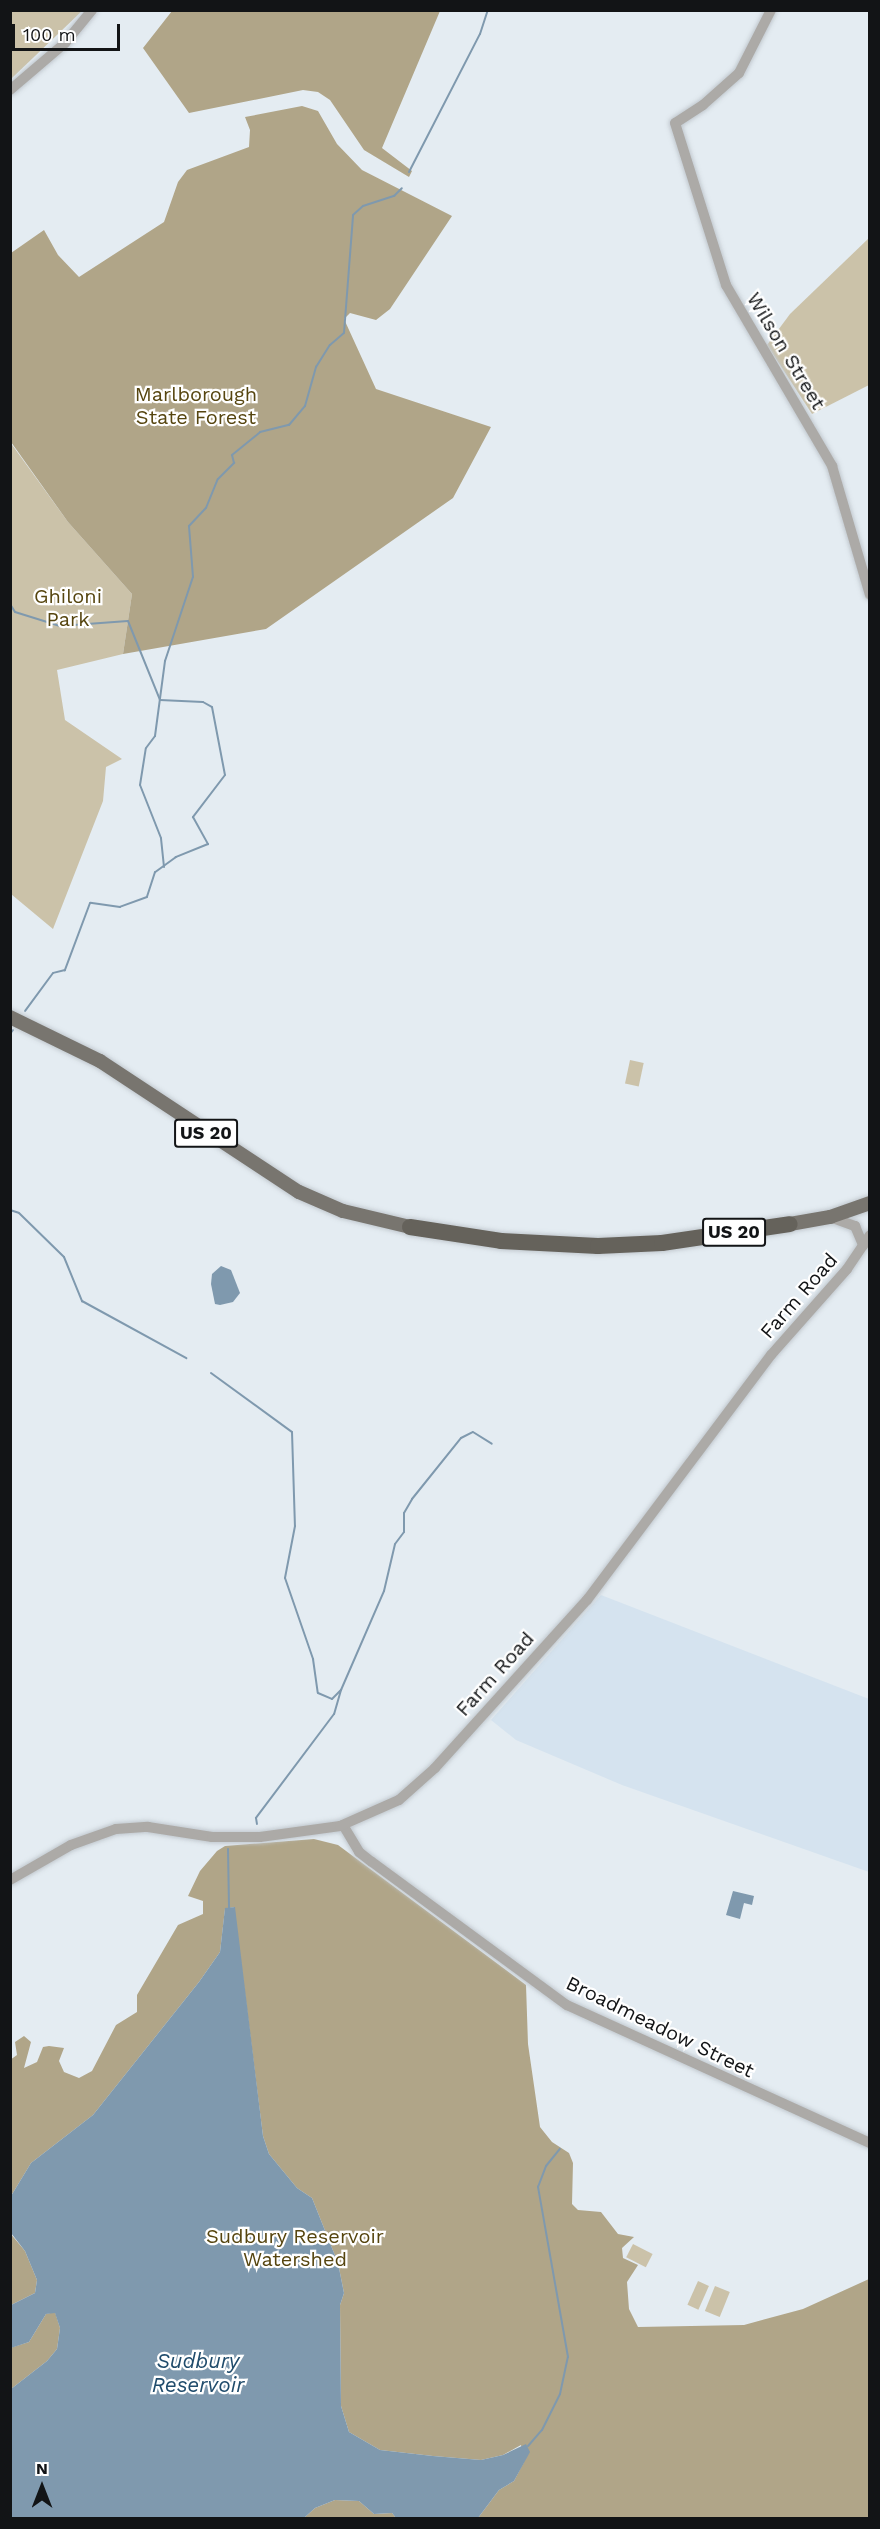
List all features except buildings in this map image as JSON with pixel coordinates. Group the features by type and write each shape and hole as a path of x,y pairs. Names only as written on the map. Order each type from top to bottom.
{"highway":[{"name":"US 20","path":"410,1227 509,1242 598,1246 662,1243 790,1224"}],"main road":[{"name":"US 20","path":"10,1017 105,1064 299,1192 343,1211 410,1227"},
{"name":"US 20","path":"790,1224 830,1217 870,1203"}],"street":[{"path":"10,90 65,43 92,10"},
{"name":"Wilson Street","path":"771,10 739,73 703,105 675,123 726,285 832,466 870,596"},
{"name":"Farm Road","path":"10,1880 71,1845 116,1828 148,1827 244,1838 343,1825 385,1809 412,1791 574,1615 636,1537 771,1355 866,1240 855,1226 830,1217"},
{"name":"Broadmeadow Street","path":"343,1825 359,1852 567,2005 870,2143"}],"shaded area":[{"path":"601,1595 869,1699 869,1872 622,1785 516,1740 491,1720"}],"green space":[{"path":"11,10 82,11 11,79"},
{"path":"172,11 440,11 382,148 412,171 409,177 364,150 330,100 318,92 303,90 189,113 143,48"},
{"name":"Marlborough State Forest","path":"302,106 318,111 337,144 362,170 452,216 390,309 376,320 350,313 344,319 376,389 491,427 453,498 266,629 123,654 132,594 68,522 11,442 11,253 44,230 58,255 79,277 164,222 178,182 187,170 249,147 250,130 245,117"},
{"path":"869,238 869,385 812,414 767,345 790,314"},
{"name":"Ghiloni Park","path":"10,442 68,522 132,594 123,654 57,670 65,720 122,759 106,767 103,801 53,929 11,894"},
{"path":"630,1060 644,1063 639,1086 625,1083"},
{"path":"314,1839 338,1845 526,1985 528,2044 540,2127 552,2142 569,2153 573,2163 572,2204 578,2210 601,2212 618,2234 634,2237 622,2248 623,2258 638,2265 627,2282 629,2309 638,2327 744,2325 803,2309 869,2279 869,2518 478,2518 499,2490 514,2481 524,2462 521,2445 503,2455 481,2460 380,2450 349,2432 341,2406 340,2305 344,2293 338,2263 312,2198 297,2188 269,2154 263,2136 234,1907 225,1909 220,1952 199,1982 93,2115 31,2163 11,2196 10,2060 17,2055 15,2042 24,2036 31,2042 24,2068 37,2062 43,2047 49,2046 64,2048 59,2061 64,2072 79,2078 92,2071 116,2025 137,2012 137,1995 178,1925 203,1914 203,1901 188,1896 200,1871 217,1851 225,1846"},
{"path":"10,2233 25,2251 37,2280 35,2293 11,2305"},
{"path":"633,2244 653,2254 646,2267 626,2257"},
{"path":"698,2281 709,2286 698,2310 687,2305"},
{"path":"715,2286 730,2292 720,2317 705,2311"},
{"path":"55,2312 60,2328 57,2349 47,2361 11,2389 10,2348 29,2342 46,2314"},
{"path":"335,2500 359,2501 374,2514 392,2513 396,2518 304,2518 315,2508"}],"water":[{"path":"221,1266 231,1270 240,1293 233,1302 220,1305 215,1304 211,1284 212,1274"},
{"path":"733,1891 754,1896 752,1905 744,1903 740,1919 726,1915"},
{"name":"Sudbury Reservoir","path":"235,1907 263,2136 269,2154 297,2188 312,2198 338,2263 344,2293 340,2305 341,2406 349,2432 380,2450 481,2460 503,2455 526,2444 530,2452 514,2481 499,2490 478,2518 396,2518 392,2513 374,2514 359,2501 335,2500 315,2508 304,2518 11,2518 11,2389 47,2361 57,2349 60,2328 55,2313 46,2314 29,2342 11,2348 11,2305 35,2293 37,2280 25,2251 11,2233 11,2196 31,2163 93,2115 199,1982 220,1952 225,1908"}],"waterway":[{"path":"409,172 480,34 488,10"},
{"path":"164,867 161,838 140,785 146,748 155,736 165,661 193,577 189,526 206,508 218,479 234,463 232,455 260,432 289,425 305,406 316,367 330,345 344,333 353,215 363,206 394,196 402,188"},
{"path":"10,604 15,612 60,626 128,621 160,700 203,702 212,707 225,775 193,817 208,844 176,857 155,872 147,897 120,907 90,903 65,970 53,973 25,1011"},
{"path":"10,1034 13,1030"},
{"path":"10,1210 19,1213 64,1257 82,1301 186,1358"},
{"path":"211,1373 292,1432 295,1526 285,1578 313,1659 318,1693 332,1699 341,1690 334,1714 256,1818 257,1824"},
{"path":"341,1690 384,1591 395,1544 404,1532 404,1513 412,1499 461,1438 473,1432 492,1444"},
{"path":"228,1849 229,1908"},
{"path":"528,2446 542,2430 560,2394 568,2357 538,2187 546,2166 560,2149"}],"park label":[{"name":"Sudbury Reservoir Watershed","path":"295,2248"}]}
